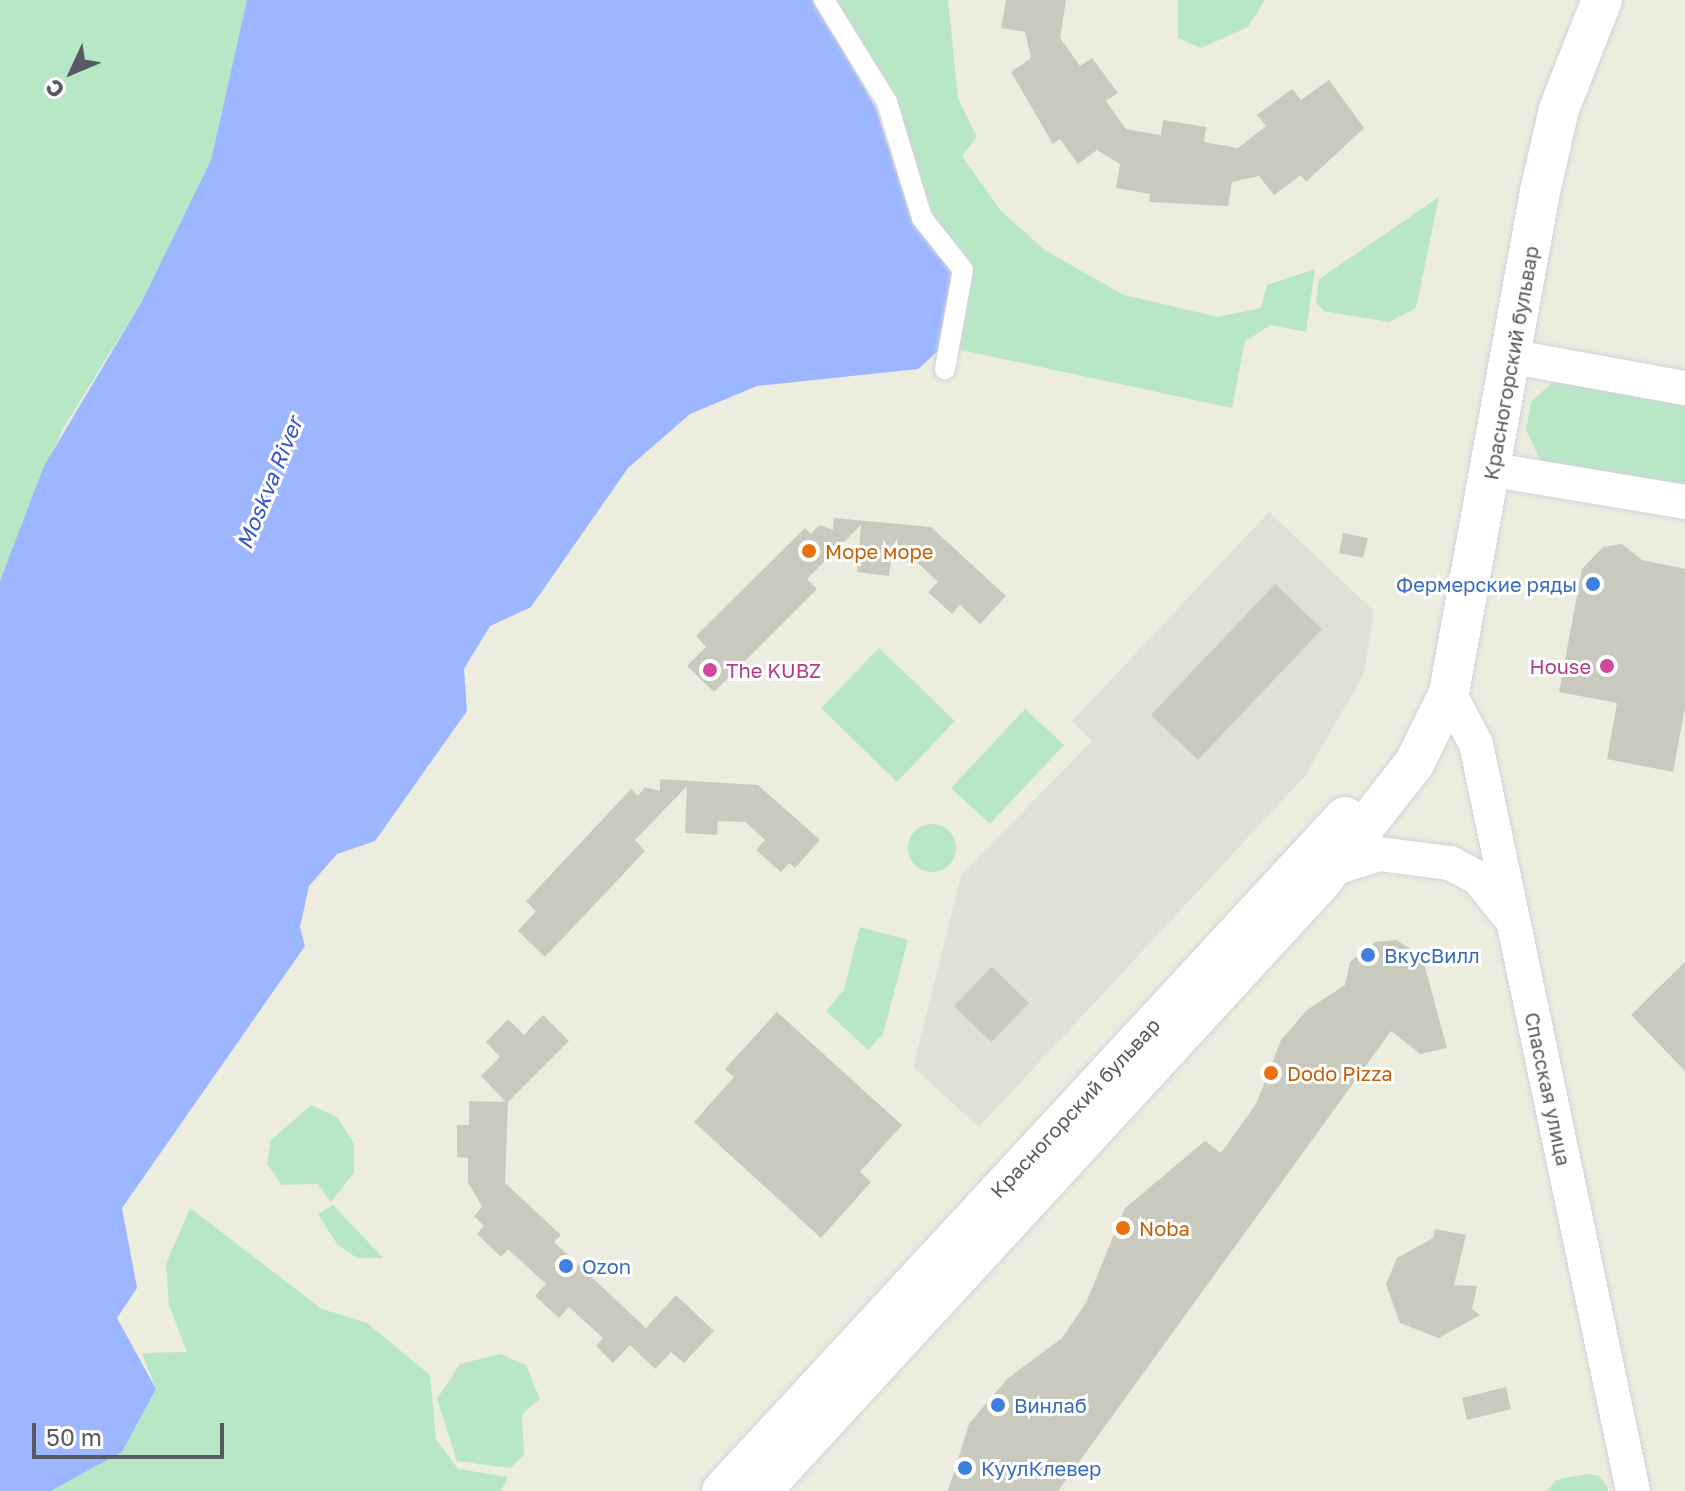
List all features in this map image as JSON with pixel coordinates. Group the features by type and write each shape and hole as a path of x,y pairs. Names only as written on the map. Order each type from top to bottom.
{"main road":[{"name":"Красногорский бульвар","path":"761,1491 1332,869 1390,800 1433,729 1449,693 1494,470 1559,109 1602,0"},
{"name":"Красногорский бульвар","path":"722,1491 1300,862 1433,729"}],"street":[{"path":"824,0 887,102 922,218 963,270 945,369"},
{"path":"1514,357 1685,388"},
{"path":"1494,470 1685,502"},
{"name":"Спасская улица","path":"1449,693 1476,744 1633,1491"},
{"path":"1332,869 1379,854 1450,863 1478,878 1512,921"}],"shaded area":[{"path":"1269,512 1374,611 1364,674 1305,776 979,1127 913,1067 961,875 1092,741 1072,721"}],"green space":[{"path":"0,0 247,0 211,160 142,301 62,430 0,581"},
{"path":"832,0 948,0 958,98 977,137 962,156 1001,211 1046,251 1124,295 1218,317 1261,308 1267,285 1315,269 1306,332 1271,325 1245,341 1232,408 956,349 972,265 927,213"},
{"path":"1178,0 1265,0 1248,27 1201,48 1178,38"},
{"path":"1439,197 1416,308 1389,322 1324,311 1316,303 1319,279"},
{"path":"1555,380 1685,402 1685,490 1543,466 1526,430 1531,402"},
{"path":"879,648 955,721 897,782 821,708"},
{"path":"1025,709 1064,745 990,824 951,788"},
{"path":"932,824 949,831 956,848 949,865 932,872 915,865 908,848 915,831"},
{"path":"860,927 908,940 883,1034 868,1050 826,1011 844,990"},
{"path":"311,1105 337,1117 354,1143 354,1173 331,1202 318,1184 282,1185 267,1164 271,1140"},
{"path":"333,1205 383,1258 357,1258 337,1244 318,1214"},
{"path":"190,1208 322,1309 367,1323 430,1375 436,1439 458,1469 508,1477 501,1491 51,1491 122,1452 156,1389 142,1353 187,1352 169,1305 166,1264"},
{"path":"500,1354 526,1365 540,1399 522,1414 524,1455 510,1468 457,1461 437,1399 460,1364"},
{"path":"1587,1474 1600,1476 1609,1491 1547,1491 1556,1480"}],"water":[{"name":"Moskva River","path":"247,0 813,0 876,108 913,224 952,270 938,351 918,369 757,386 690,414 628,468 531,607 490,626 464,669 467,711 375,841 337,854 309,886 300,927 305,946 122,1208 137,1288 117,1318 156,1389 122,1452 51,1491 0,1491 0,581 44,466 142,301 211,160"}],"building":[{"path":"1006,0 1066,0 1060,38 1080,66 1092,58 1118,93 1106,101 1126,129 1161,135 1163,120 1206,127 1204,142 1238,148 1266,126 1257,115 1292,89 1301,100 1329,80 1364,128 1306,182 1301,175 1274,195 1259,176 1232,182 1228,206 1149,202 1150,194 1116,188 1120,164 1097,150 1078,164 1060,139 1053,144 1011,72 1031,58 1025,32 1001,28"},
{"path":"834,518 931,527 1006,596 980,624 960,605 952,614 928,592 938,582 918,563 891,561 889,576 857,572 861,525 807,579 817,589 714,692 687,666 706,647 696,636 805,528 811,534 819,525 833,530"},
{"path":"1343,533 1368,538 1363,558 1339,553"},
{"path":"1622,544 1642,560 1685,569 1685,708 1673,772 1607,759 1617,703 1559,692 1582,569 1603,547"},
{"path":"1275,584 1322,629 1198,760 1151,715"},
{"path":"660,779 758,785 820,840 795,868 789,863 781,872 756,850 765,840 745,822 718,821 717,835 685,833 687,786 635,840 645,851 545,957 518,931 536,911 526,901 631,789 638,796 645,787 660,791"},
{"path":"1396,940 1422,956 1447,1048 1420,1054 1391,1031 1058,1491 948,1491 969,1424 1007,1379 1062,1338 1086,1303 1125,1208 1205,1141 1221,1153 1256,1104 1281,1040 1307,1010 1345,985 1350,962 1375,942"},
{"path":"1685,962 1685,1071 1631,1015"},
{"path":"992,967 1029,1003 991,1042 954,1006"},
{"path":"777,1012 902,1125 860,1172 871,1182 821,1238 694,1122 734,1077 725,1069"},
{"path":"543,1015 569,1041 508,1102 505,1183 561,1235 554,1242 646,1328 676,1295 714,1331 684,1363 671,1352 655,1369 630,1345 613,1363 596,1346 603,1338 569,1307 559,1318 535,1296 546,1284 508,1249 501,1257 477,1234 484,1226 474,1216 482,1207 468,1182 468,1158 457,1157 457,1125 469,1125 469,1101 506,1102 481,1076 500,1057 486,1042 508,1019 524,1035"},
{"path":"1435,1229 1466,1235 1454,1285 1477,1286 1472,1309 1480,1315 1439,1338 1400,1323 1386,1284 1397,1258 1433,1238"},
{"path":"1506,1387 1511,1409 1467,1420 1462,1398"}],"place":[{"name":"Море море","path":"809,551"},
{"name":"Фермерские ряды","path":"1593,584"},
{"name":"House","path":"1607,666"},
{"name":"The KUBZ","path":"710,670"},
{"name":"ВкусВилл","path":"1368,955"},
{"name":"Dodo Pizza","path":"1271,1073"},
{"name":"Noba","path":"1123,1228"},
{"name":"Ozon","path":"566,1266"},
{"name":"Винлаб","path":"998,1405"},
{"name":"КуулКлевер","path":"965,1468"}]}
